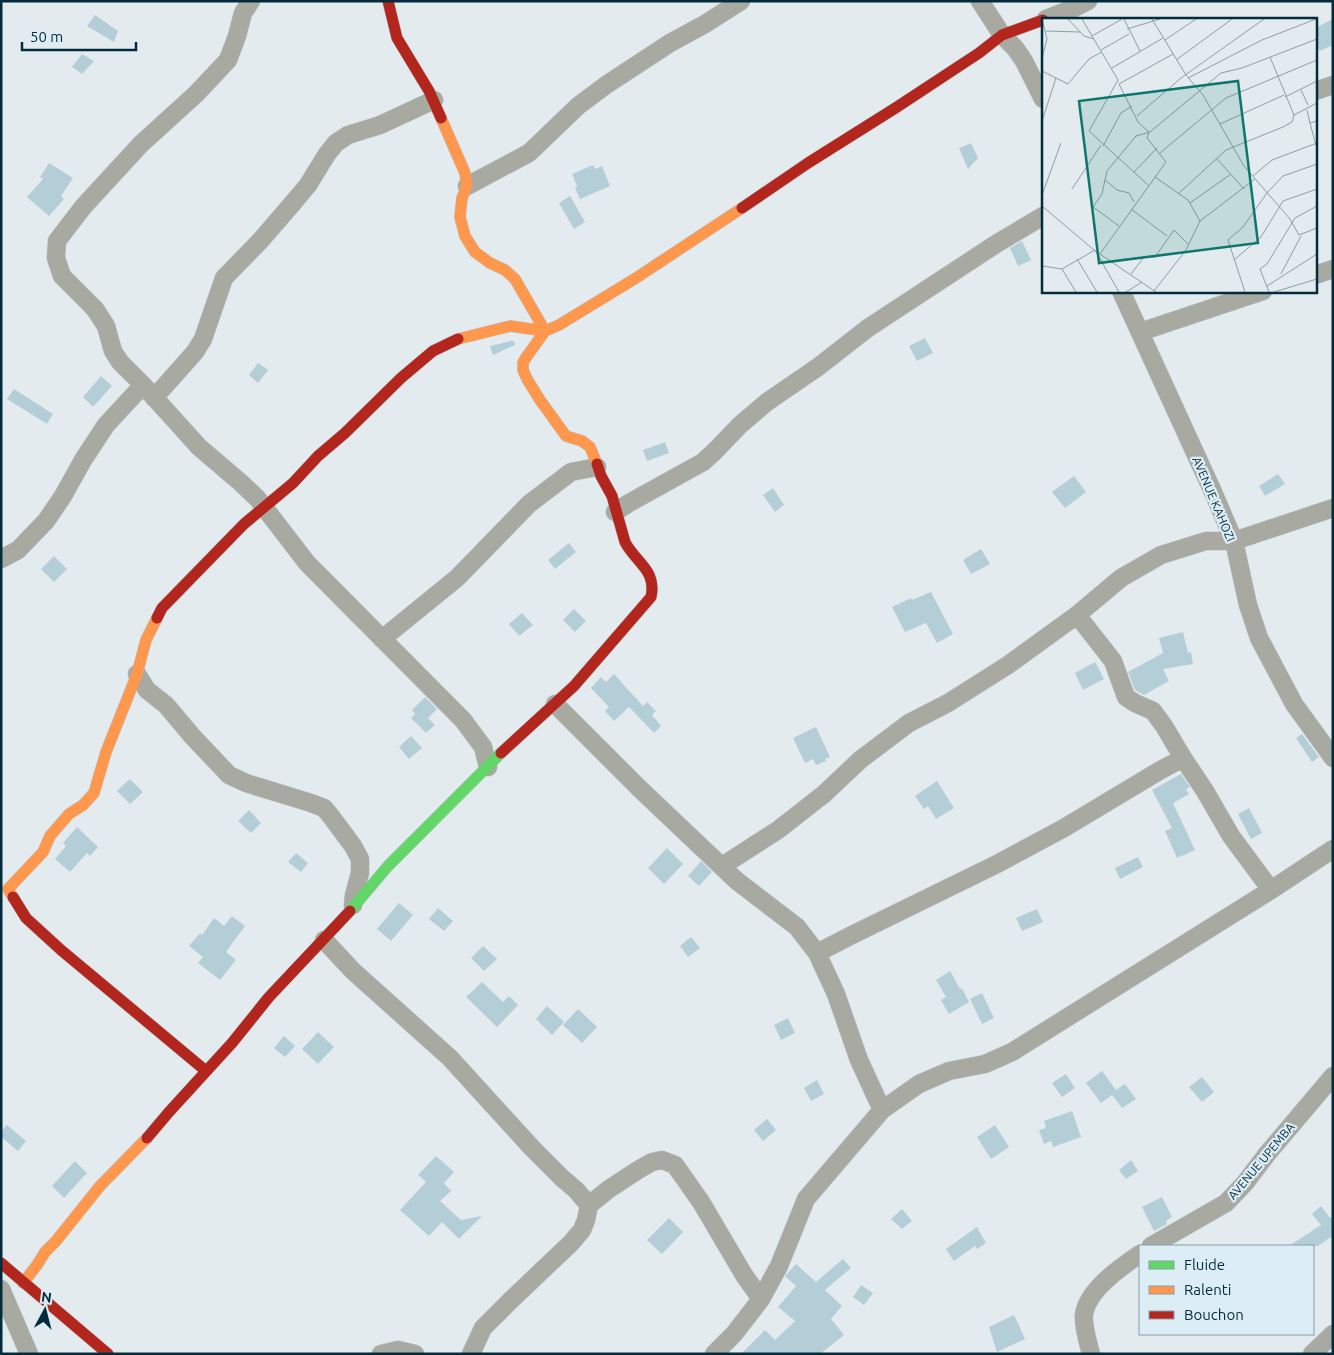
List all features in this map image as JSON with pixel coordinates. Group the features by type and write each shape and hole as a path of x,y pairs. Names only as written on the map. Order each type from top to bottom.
{"street":[{"path":"251,1 243,13 228,60 196,94 141,144 83,208 57,241 56,258 62,276 95,308 106,326 113,351 120,362 199,447 257,498 307,563 463,720 483,748 488,767"},
{"path":"388,1 397,38 434,100 465,173 467,186 462,198 460,217 465,236 475,252 490,264 505,270 515,279 545,331"},
{"path":"467,186 529,153 578,106 606,85 670,43 741,1"},
{"path":"980,1 1002,35 1015,48 1024,61 1042,97"},
{"path":"1047,18 1088,1"},
{"path":"23,1283 45,1252 100,1186 144,1142 232,1043 269,998 352,909 388,866 488,767 574,686 651,597 654,590 652,580 646,569 628,548 615,512 613,499 599,473 595,457 589,445 566,436 523,374 522,364 545,331 559,325 644,273 808,163 979,53 1002,35 1042,20"},
{"path":"1316,90 1333,84"},
{"path":"1,560 18,550 46,521 106,424 148,392 195,352 203,339 224,278 292,204 336,144 348,135 380,125 434,100"},
{"path":"615,512 703,462 740,425 767,402 868,328 996,244 1042,217"},
{"path":"1316,275 1333,269"},
{"name":"AVENUE KAHOZI","path":"1121,292 1234,541 1248,605 1258,638 1294,704 1333,758"},
{"path":"1140,332 1260,292"},
{"path":"206,1071 61,950 26,918 8,889 43,852 50,836 69,814 83,805 94,793 106,752 137,674 146,640 162,608 244,524 293,483 318,456 345,433 401,378 433,351 456,339 510,326 545,331"},
{"path":"382,639 457,578 529,504 571,472 597,466"},
{"path":"722,866 778,830 824,794 860,760 909,723 948,704 1008,664 1077,615 1120,578 1161,555 1206,541 1234,541 1333,508"},
{"path":"1077,615 1113,662 1126,697 1153,711 1205,791 1231,836 1271,890"},
{"path":"137,674 147,690 166,706 229,775 246,783 324,808 353,846 360,860 360,873 352,909"},
{"path":"555,704 639,788 737,880 798,927 818,954 836,994 859,1060 882,1110"},
{"path":"818,954 852,935 1048,837 1183,758"},
{"path":"714,1354 734,1334 761,1299 779,1266 806,1199 882,1110 919,1084 949,1071 985,1064 1012,1052 1271,890 1333,849"},
{"path":"324,940 353,971 450,1058 532,1148 589,1205"},
{"name":"AVENUE UPEMBA","path":"1153,1245 1226,1203 1245,1183 1333,1076"},
{"path":"471,1354 483,1328 572,1243 582,1230 589,1205 638,1170 652,1162 662,1160 675,1165 701,1202 744,1275 761,1299"},
{"path":"1091,1354 1084,1315 1090,1298 1111,1275 1139,1255"},
{"path":"1,1263 108,1354"},
{"path":"1,1289 29,1354"},
{"path":"1312,1354 1333,1334"},
{"path":"381,1354 398,1350 415,1354"}],"building":[{"path":"95,15 118,31 114,42 87,26"},
{"path":"1333,19 1333,45 1320,51 1316,45 1316,28"},
{"path":"82,54 94,61 82,74 72,67"},
{"path":"971,143 978,158 968,169 959,148"},
{"path":"49,163 73,178 61,196 64,199 49,216 27,197 43,179 40,177"},
{"path":"593,165 595,169 602,166 610,186 580,199 572,174"},
{"path":"570,196 585,222 574,229 559,203"},
{"path":"1022,241 1031,260 1018,266 1010,248"},
{"path":"925,338 933,353 917,361 909,346"},
{"path":"514,341 515,345 493,355 490,346"},
{"path":"258,363 268,370 258,383 249,375"},
{"path":"101,376 112,386 93,407 83,397"},
{"path":"14,389 53,414 47,424 7,399"},
{"path":"665,442 669,453 647,461 643,450"},
{"path":"1278,474 1285,484 1265,496 1259,486"},
{"path":"1074,476 1086,492 1065,508 1052,492"},
{"path":"773,488 784,505 775,512 763,495"},
{"path":"569,543 576,552 555,569 548,560"},
{"path":"981,549 990,564 971,574 963,560"},
{"path":"54,556 67,569 54,582 41,569"},
{"path":"931,592 953,634 937,643 926,623 905,632 892,607 911,598 912,600"},
{"path":"574,609 586,621 575,632 563,620"},
{"path":"522,613 533,625 519,636 509,624"},
{"path":"1183,632 1188,653 1191,652 1193,664 1163,669 1169,681 1144,695 1135,690 1128,672 1163,653 1159,638"},
{"path":"1095,662 1104,679 1083,690 1075,673"},
{"path":"614,674 643,706 647,702 656,711 652,715 661,726 654,733 629,707 614,721 605,711 609,707 591,688 601,677 606,682"},
{"path":"425,697 437,709 428,718 435,725 426,733 411,718 415,714 412,710"},
{"path":"816,727 830,757 816,765 813,759 805,763 793,738"},
{"path":"1302,734 1319,757 1312,762 1296,738"},
{"path":"411,736 422,748 409,759 399,747"},
{"path":"1181,774 1190,787 1186,789 1189,794 1173,803 1195,850 1177,858 1165,831 1172,828 1152,790"},
{"path":"130,779 143,792 130,804 117,791"},
{"path":"937,781 954,808 936,819 928,806 924,809 915,796"},
{"path":"1249,808 1262,833 1251,839 1238,814"},
{"path":"249,810 261,823 251,833 238,821"},
{"path":"77,827 98,847 90,856 87,853 70,872 55,859 66,846 63,843"},
{"path":"667,848 683,864 664,884 648,868"},
{"path":"296,853 308,863 301,872 288,862"},
{"path":"1138,857 1143,867 1120,879 1115,868"},
{"path":"701,861 712,872 699,886 688,876"},
{"path":"399,903 413,915 391,941 377,929"},
{"path":"438,908 453,921 444,931 429,919"},
{"path":"1037,909 1043,922 1022,931 1016,918"},
{"path":"232,916 245,926 226,952 236,960 220,980 198,963 203,957 189,946 200,933 202,935 214,918 224,926"},
{"path":"691,937 700,948 688,957 680,946"},
{"path":"483,946 497,959 484,971 471,958"},
{"path":"950,971 969,1002 949,1014 941,1000 946,997 936,980"},
{"path":"482,982 503,1002 509,996 518,1005 497,1027 466,997"},
{"path":"982,993 994,1018 982,1024 970,999"},
{"path":"547,1006 564,1022 552,1035 536,1019"},
{"path":"578,1009 597,1027 582,1043 563,1025"},
{"path":"788,1018 795,1033 781,1040 774,1025"},
{"path":"318,1032 334,1047 318,1064 302,1049"},
{"path":"284,1036 295,1046 285,1057 274,1048"},
{"path":"1102,1071 1116,1090 1125,1084 1136,1099 1122,1108 1112,1095 1101,1103 1086,1083"},
{"path":"1066,1074 1075,1088 1062,1097 1052,1083"},
{"path":"1202,1077 1214,1092 1202,1102 1189,1087"},
{"path":"817,1080 824,1094 811,1101 804,1088"},
{"path":"1072,1111 1081,1137 1053,1147 1051,1141 1044,1144 1039,1130 1046,1128 1044,1121"},
{"path":"767,1119 776,1130 763,1141 754,1130"},
{"path":"7,1125 26,1141 18,1151 1,1137 1,1131"},
{"path":"995,1125 1009,1147 991,1159 977,1137"},
{"path":"436,1156 454,1172 444,1183 451,1191 440,1201 461,1220 482,1216 459,1239 442,1222 429,1236 400,1210 426,1182 418,1175"},
{"path":"1131,1160 1138,1171 1126,1179 1119,1170"},
{"path":"75,1161 87,1173 64,1198 52,1186"},
{"path":"1162,1197 1172,1217 1166,1221 1167,1224 1154,1231 1142,1207"},
{"path":"1321,1206 1330,1218 1333,1216 1333,1240 1331,1237 1318,1246 1291,1245 1321,1225 1312,1214"},
{"path":"902,1209 912,1221 902,1229 891,1219"},
{"path":"669,1218 683,1232 662,1254 647,1240"},
{"path":"977,1227 986,1243 977,1249 975,1246 954,1261 946,1249"},
{"path":"843,1259 851,1268 825,1290 842,1306 831,1319 844,1335 820,1354 741,1354 765,1330 775,1340 795,1321 778,1307 796,1286 785,1276 796,1264 816,1282"},
{"path":"861,1285 873,1293 864,1305 853,1297"},
{"path":"1014,1315 1025,1339 997,1352 989,1327"}],"traffic: fast":[{"path":"350,911 388,866 501,753"}],"traffic: slow":[{"path":"441,118 465,173 467,186 462,198 460,217 465,236 475,252 490,263 505,270 515,279 545,331 523,363 523,370 527,379 566,436 582,441 590,447 597,464"},
{"path":"458,339 510,326 545,331 559,325 636,278 742,208"},
{"path":"13,897 8,889 43,852 50,836 69,814 83,805 94,793 106,752 137,674 146,640 157,618"},
{"path":"23,1283 45,1252 100,1186 147,1138"}],"traffic: jam":[{"path":"388,1 397,38 429,91 441,118"},
{"path":"742,208 808,163 979,53 1002,35 1042,20"},
{"path":"157,618 162,608 244,524 293,483 318,456 345,433 401,378 433,351 458,339"},
{"path":"501,753 574,686 651,597 651,580 644,567 625,542 612,496 597,464"},
{"path":"13,897 26,918 61,950 206,1071"},
{"path":"147,1138 232,1043 269,997 350,911"},
{"path":"1,1263 108,1354"}]}
